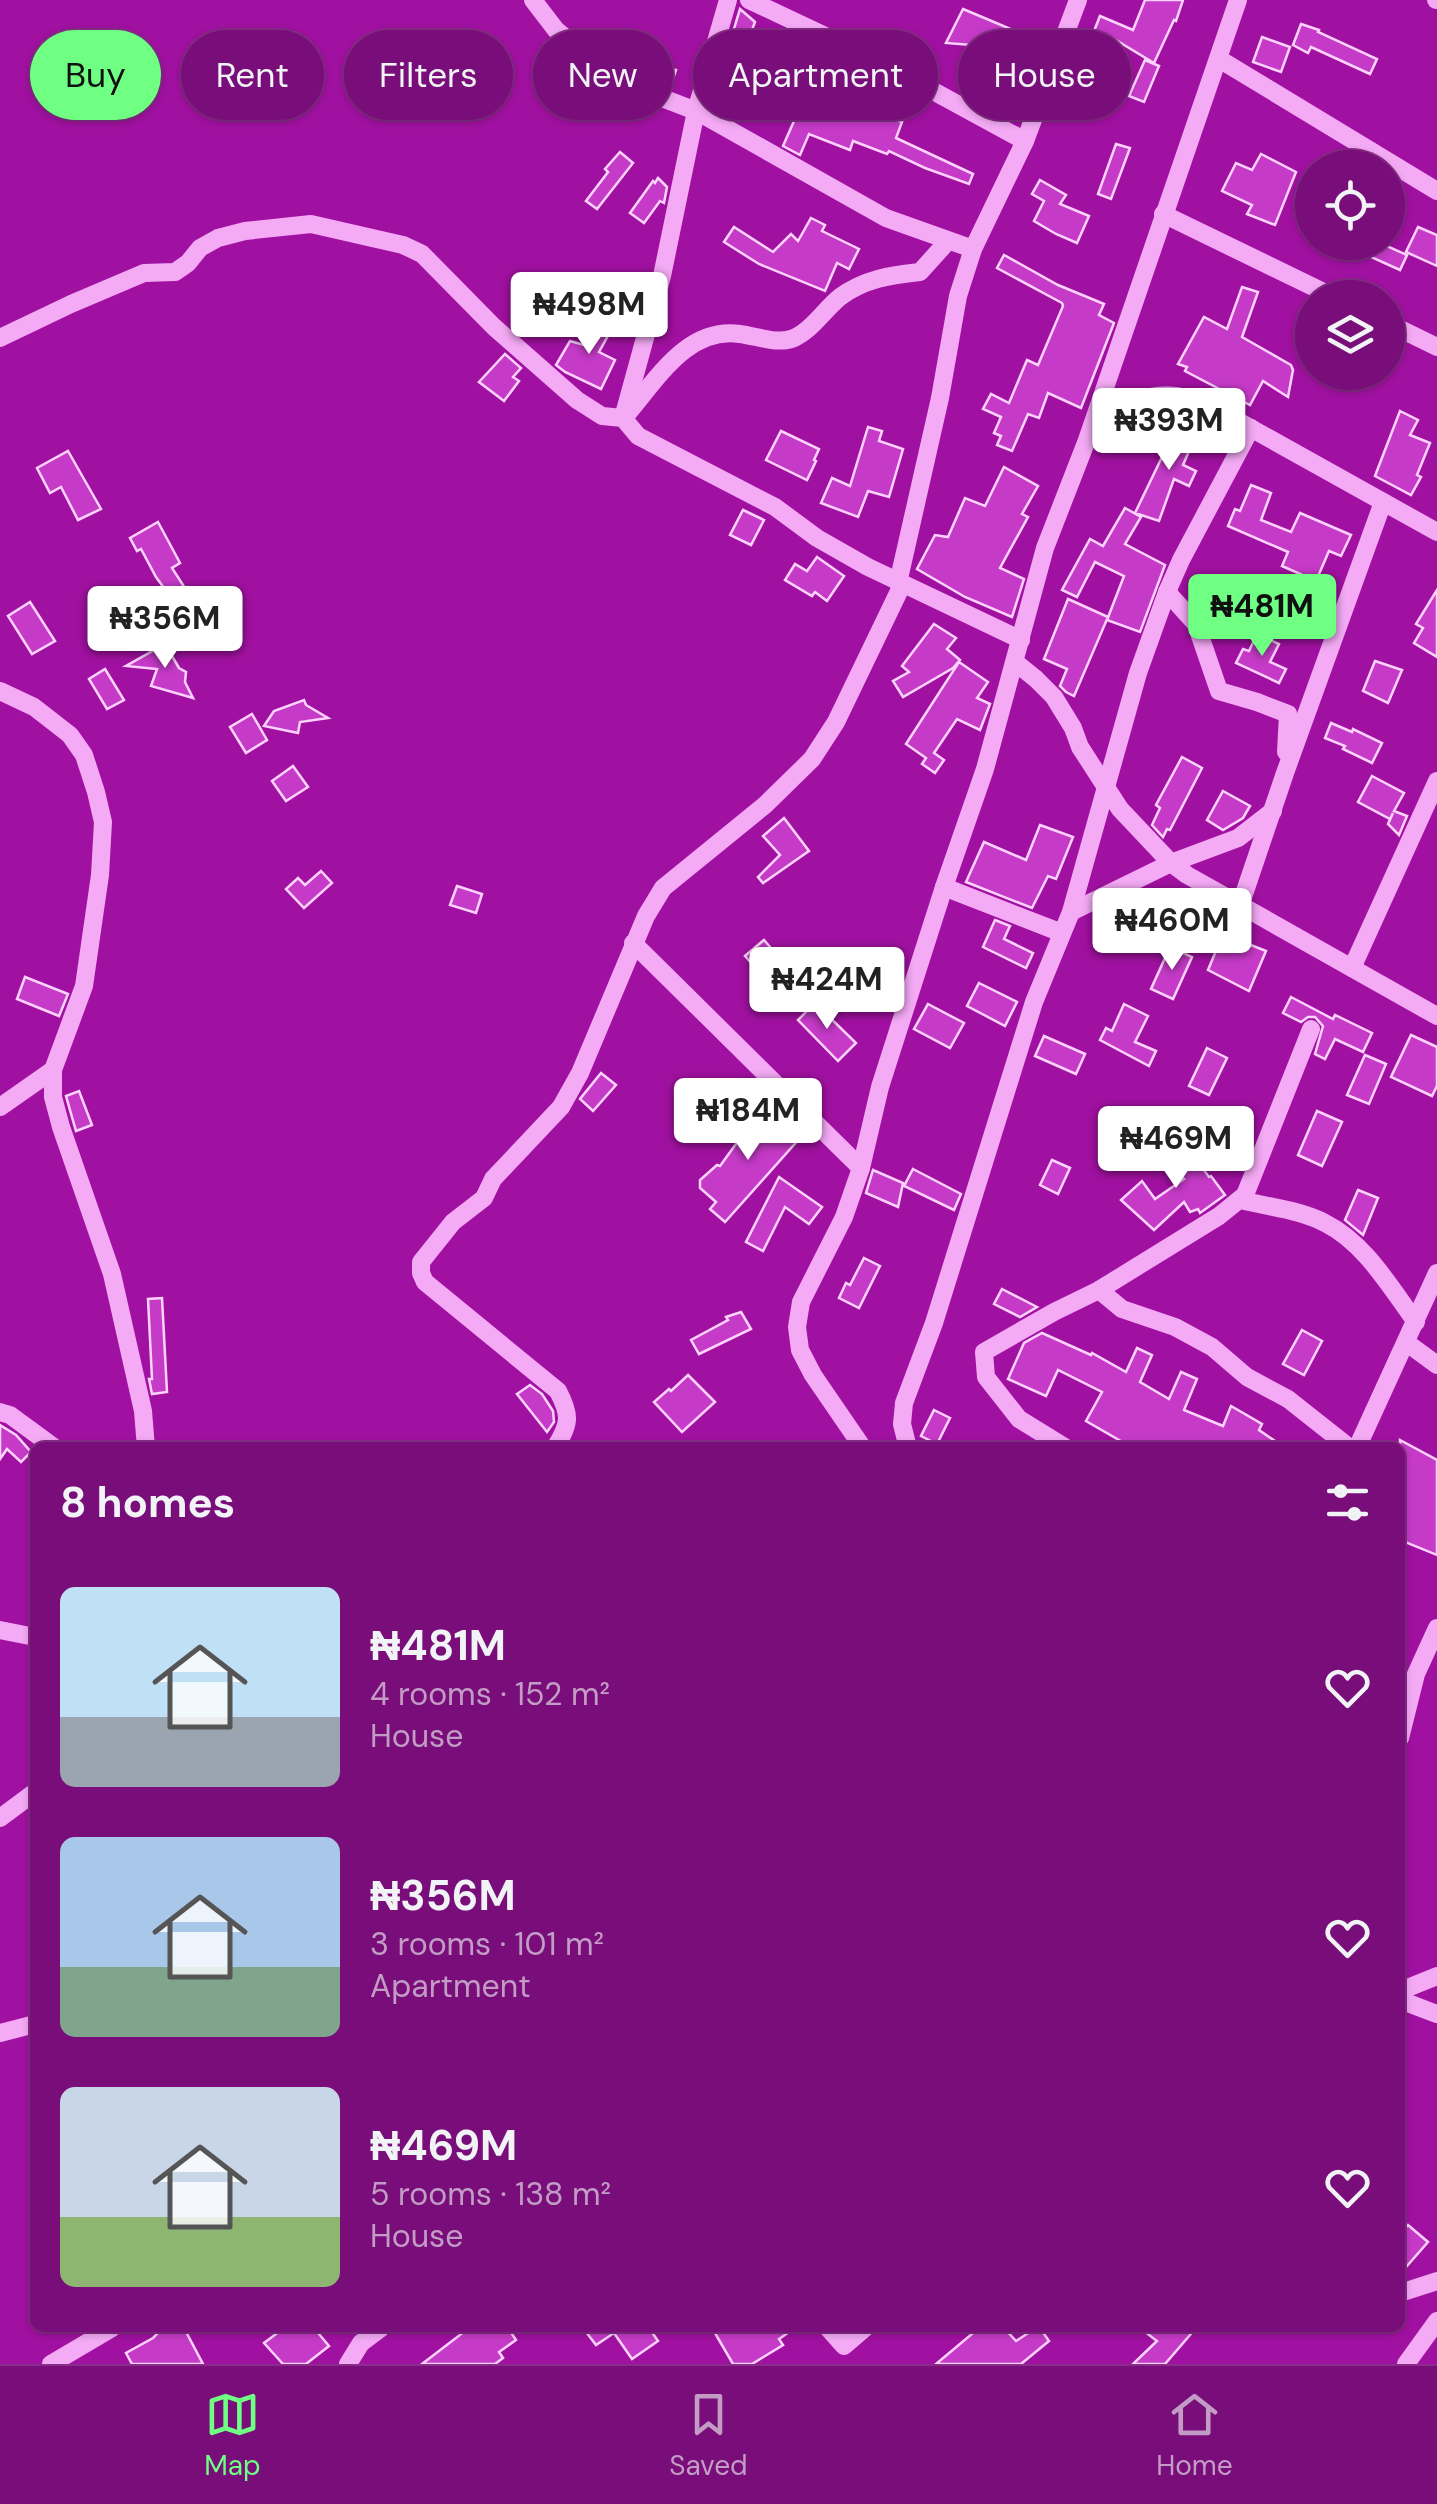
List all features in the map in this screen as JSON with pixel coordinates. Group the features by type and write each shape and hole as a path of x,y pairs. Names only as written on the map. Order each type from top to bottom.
{"street":[{"path":"534,0 556,30 618,81 693,109"},
{"path":"719,30 728,0"},
{"path":"749,0 880,62 1025,141"},
{"path":"559,1442 566,1430 569,1411 558,1391 425,1282 422,1262 453,1222 484,1198 493,1180 560,1106 580,1072 633,943 663,888 765,805 812,759 836,722 900,584 958,296 973,249 1025,141 1078,0"},
{"path":"859,1442 800,1350 797,1326 802,1302 844,1218 861,1168 880,1087 986,770 1045,548 1087,440 1238,0"},
{"path":"1219,59 1437,191"},
{"path":"623,418 662,276 694,120"},
{"path":"714,120 886,218 973,249"},
{"path":"1164,214 1299,280"},
{"path":"0,338 144,273 175,272 200,248 245,231 311,224 403,246 422,254 494,327 602,416 623,418 638,436 775,507 817,538 868,567 1021,640"},
{"path":"623,418 675,358 707,336 723,332 786,340 797,337 842,295 880,276 920,272 948,241"},
{"path":"1405,330 1437,346"},
{"path":"1087,440 1120,411 1146,396 1178,394 1204,402 1437,532"},
{"path":"906,1442 902,1424 904,1403 934,1323 1034,1002 1071,912 1138,673 1181,560 1252,428"},
{"path":"1241,903 1384,502"},
{"path":"868,567 906,548"},
{"path":"1181,560 1185,610"},
{"path":"1167,592 1196,624 1219,691 1288,714 1285,772"},
{"path":"1014,662 1054,697 1105,788 1171,863 1437,1016"},
{"path":"0,691 34,707 70,735 84,755 102,822 98,893 84,986 53,1070 53,1097 112,1274 143,1412 146,1442"},
{"path":"1352,968 1437,780"},
{"path":"1071,912 1171,863 1238,838 1274,811"},
{"path":"944,888 1062,933"},
{"path":"633,943 861,1168"},
{"path":"1056,1442 1019,1419 986,1377 984,1352 1099,1290 1246,1196 1311,1029"},
{"path":"0,1108 53,1070"},
{"path":"1241,1200 1318,1220 1334,1228 1362,1250 1416,1322"},
{"path":"1357,1442 1437,1273"},
{"path":"1099,1290 1122,1309 1175,1327 1212,1348 1346,1442"},
{"path":"1407,1343 1437,1365"},
{"path":"0,1412 10,1414 47,1442"},
{"path":"1405,1718 1416,1674 1437,1628"},
{"path":"0,1630 30,1635"},
{"path":"0,1818 30,1796"},
{"path":"1405,1989 1437,1976"},
{"path":"1405,2002 1437,2014"},
{"path":"0,2033 30,2025"},
{"path":"1405,2292 1437,2282"},
{"path":"1406,2364 1437,2321"},
{"path":"51,2364 105,2332"},
{"path":"348,2364 361,2343 376,2332"},
{"path":"832,2332 844,2346 860,2332"}],"building":[{"path":"1145,0 1183,0 1154,63 1131,49 1131,30 1094,30 1100,16 1133,30"},
{"path":"740,9 755,22 752,30 734,30"},
{"path":"963,9 1013,30 958,30 958,44 946,43"},
{"path":"1301,24 1377,59 1370,74 1311,47 1308,53 1293,45"},
{"path":"1262,37 1290,47 1281,72 1253,62"},
{"path":"1145,60 1159,66 1144,102 1131,97"},
{"path":"897,120 902,122 896,138 973,174 969,184 889,151 887,154 853,141 850,150 809,134 800,155 783,146 794,121"},
{"path":"1116,144 1130,148 1111,199 1098,194"},
{"path":"620,152 633,163 597,209 586,201"},
{"path":"1261,154 1295,171 1275,225 1247,214 1252,205 1222,191 1236,163 1252,170"},
{"path":"658,178 667,187 664,203 660,201 644,223 630,213"},
{"path":"1040,180 1066,195 1060,204 1089,216 1077,243 1034,221 1044,201 1032,194"},
{"path":"811,218 825,225 822,231 859,249 849,269 837,263 825,291 759,264 724,242 734,227 773,252 791,234 798,241"},
{"path":"1418,227 1437,235 1437,266 1406,252"},
{"path":"1004,255 1058,285 1104,304 1099,315 1114,323 1081,408 1048,393 1039,418 1028,414 1012,451 997,445 1001,436 994,433 1001,417 983,409 991,394 1009,403 1027,360 1038,365 1063,306 997,268"},
{"path":"1378,260 1405,260 1400,270"},
{"path":"1242,287 1258,292 1242,337 1291,365 1288,397 1263,381 1250,405 1178,364 1204,317 1227,329"},
{"path":"599,317 614,325 599,352 615,360 601,389 556,365 570,341 584,345"},
{"path":"505,354 521,368 513,377 519,381 504,401 479,382"},
{"path":"1400,411 1418,420 1410,435 1430,443 1417,475 1421,477 1411,495 1375,476"},
{"path":"1185,419 1200,426 1183,465 1196,471 1189,486 1174,479 1159,521 1135,513 1163,455 1172,448"},
{"path":"868,427 882,431 879,441 903,449 889,497 868,491 858,517 821,503 832,478 850,486"},
{"path":"781,431 819,449 807,480 766,460"},
{"path":"68,451 101,509 78,520 61,487 50,493 37,468"},
{"path":"1004,467 1038,486 1022,514 1028,517 1000,568 1024,579 1012,617 965,597 917,569 935,535 948,537 965,498 985,506"},
{"path":"1251,485 1271,493 1261,520 1291,532 1300,513 1351,535 1341,556 1329,551 1316,581 1282,566 1288,552 1228,526 1235,509 1240,511"},
{"path":"1125,508 1141,517 1125,544 1165,565 1140,632 1107,620 1124,576 1095,562 1077,597 1062,590 1090,539 1103,546"},
{"path":"743,510 764,520 751,545 730,535"},
{"path":"158,522 180,563 172,568 208,624 230,612 240,629 206,648 186,612 183,614 130,538"},
{"path":"817,557 844,576 827,601 785,580 795,564 807,571"},
{"path":"1437,590 1437,657 1414,643 1423,628 1416,624"},
{"path":"1068,599 1108,617 1074,696 1060,686 1067,669 1044,659"},
{"path":"30,602 55,641 32,654 8,616"},
{"path":"934,624 956,638 947,649 960,660 903,697 893,681 909,672 902,666"},
{"path":"1257,634 1279,644 1270,662 1286,669 1279,683 1236,663 1243,649 1249,651"},
{"path":"165,644 179,668 186,672 185,682 193,698 151,686 157,669 126,666"},
{"path":"1375,661 1402,670 1388,703 1363,691"},
{"path":"959,662 988,682 977,698 990,704 980,730 957,719 934,753 944,760 935,773 922,764 926,758 906,744"},
{"path":"105,669 124,700 107,709 89,679"},
{"path":"304,700 328,718 300,722 298,733 264,726 274,711"},
{"path":"252,714 267,740 246,753 230,727"},
{"path":"1331,723 1382,743 1372,763 1325,738"},
{"path":"1182,757 1202,768 1163,837 1152,825 1160,808 1156,805"},
{"path":"293,766 308,787 286,801 272,781"},
{"path":"1372,776 1404,793 1394,811 1407,816 1399,835 1388,824 1393,813 1390,819 1358,802"},
{"path":"1223,791 1250,806 1243,818 1223,830 1207,820"},
{"path":"784,818 809,851 763,883 758,877 780,855 763,836"},
{"path":"1040,825 1073,837 1056,879 1048,876 1032,908 966,882 984,842 1026,860"},
{"path":"321,871 332,883 304,908 286,889 298,878 305,885"},
{"path":"457,886 482,894 476,913 450,905"},
{"path":"995,920 1010,926 1004,939 1033,953 1026,968 983,947"},
{"path":"1223,934 1266,951 1249,991 1208,970"},
{"path":"764,940 791,971 772,987 745,956"},
{"path":"1170,947 1192,957 1173,999 1151,989"},
{"path":"25,977 68,994 59,1016 17,999"},
{"path":"979,983 1017,1002 1005,1026 967,1006"},
{"path":"1291,997 1333,1019 1335,1015 1372,1033 1363,1052 1335,1039 1325,1059 1315,1054 1323,1026 1315,1017 1301,1022 1283,1013"},
{"path":"815,1003 856,1043 838,1061 798,1020"},
{"path":"928,1004 964,1023 950,1048 914,1029"},
{"path":"1124,1004 1148,1016 1135,1042 1156,1051 1149,1066 1100,1040 1106,1028 1112,1031"},
{"path":"1411,1035 1437,1047 1437,1086 1432,1096 1391,1077"},
{"path":"1044,1036 1085,1054 1076,1074 1035,1056"},
{"path":"1207,1048 1227,1058 1209,1095 1189,1086"},
{"path":"1365,1055 1386,1064 1369,1104 1347,1095"},
{"path":"601,1073 616,1085 593,1111 580,1099"},
{"path":"79,1091 92,1125 76,1131 66,1096"},
{"path":"762,1108 797,1130 794,1134 800,1138 725,1222 710,1209 716,1202 700,1188 700,1180 720,1166"},
{"path":"1317,1111 1342,1122 1322,1166 1298,1155"},
{"path":"1184,1143 1225,1195 1200,1213 1198,1209 1190,1212 1184,1202 1154,1230 1121,1200 1142,1181 1155,1199 1184,1179 1167,1155"},
{"path":"1052,1160 1070,1168 1058,1194 1040,1185"},
{"path":"913,1169 961,1194 954,1210 904,1186"},
{"path":"873,1170 903,1183 898,1207 866,1193"},
{"path":"779,1177 822,1207 809,1224 785,1207 763,1251 746,1242"},
{"path":"1358,1190 1378,1198 1363,1235 1345,1220"},
{"path":"864,1258 880,1266 859,1308 839,1298"},
{"path":"1002,1289 1037,1307 1020,1317 994,1304"},
{"path":"162,1298 167,1392 152,1394 148,1299"},
{"path":"741,1312 751,1329 699,1354 691,1340"},
{"path":"1302,1330 1322,1341 1304,1375 1283,1364"},
{"path":"1042,1333 1126,1372 1137,1348 1152,1355 1140,1382 1169,1399 1181,1372 1197,1379 1184,1410 1223,1426 1231,1406 1262,1424 1259,1430 1276,1442 1123,1442 1086,1421 1102,1392 1058,1370 1046,1396 1008,1379 1024,1343"},
{"path":"688,1375 715,1402 682,1432 654,1402"},
{"path":"530,1385 542,1394 553,1411 554,1422 547,1432 517,1394"},
{"path":"934,1410 950,1418 938,1442 921,1436"},
{"path":"0,1425 16,1435 30,1453 21,1462 7,1449 0,1459"},
{"path":"1405,1443 1437,1460 1437,1555 1405,1542"},
{"path":"1408,2225 1428,2242 1405,2268"},
{"path":"159,2332 186,2332 203,2364 132,2364 126,2353"},
{"path":"279,2332 317,2332 329,2346 306,2364 283,2364 264,2343"},
{"path":"464,2332 511,2332 516,2340 499,2352 503,2358 495,2364 422,2364"},
{"path":"586,2332 652,2332 658,2341 632,2359 614,2333 596,2345"},
{"path":"714,2332 789,2332 779,2339 783,2345 752,2364 733,2364"},
{"path":"974,2332 1008,2332 1016,2341 1030,2332 1043,2332 1049,2341 1021,2364 936,2364"},
{"path":"1145,2332 1193,2332 1165,2364 1133,2364 1157,2341"}]}
